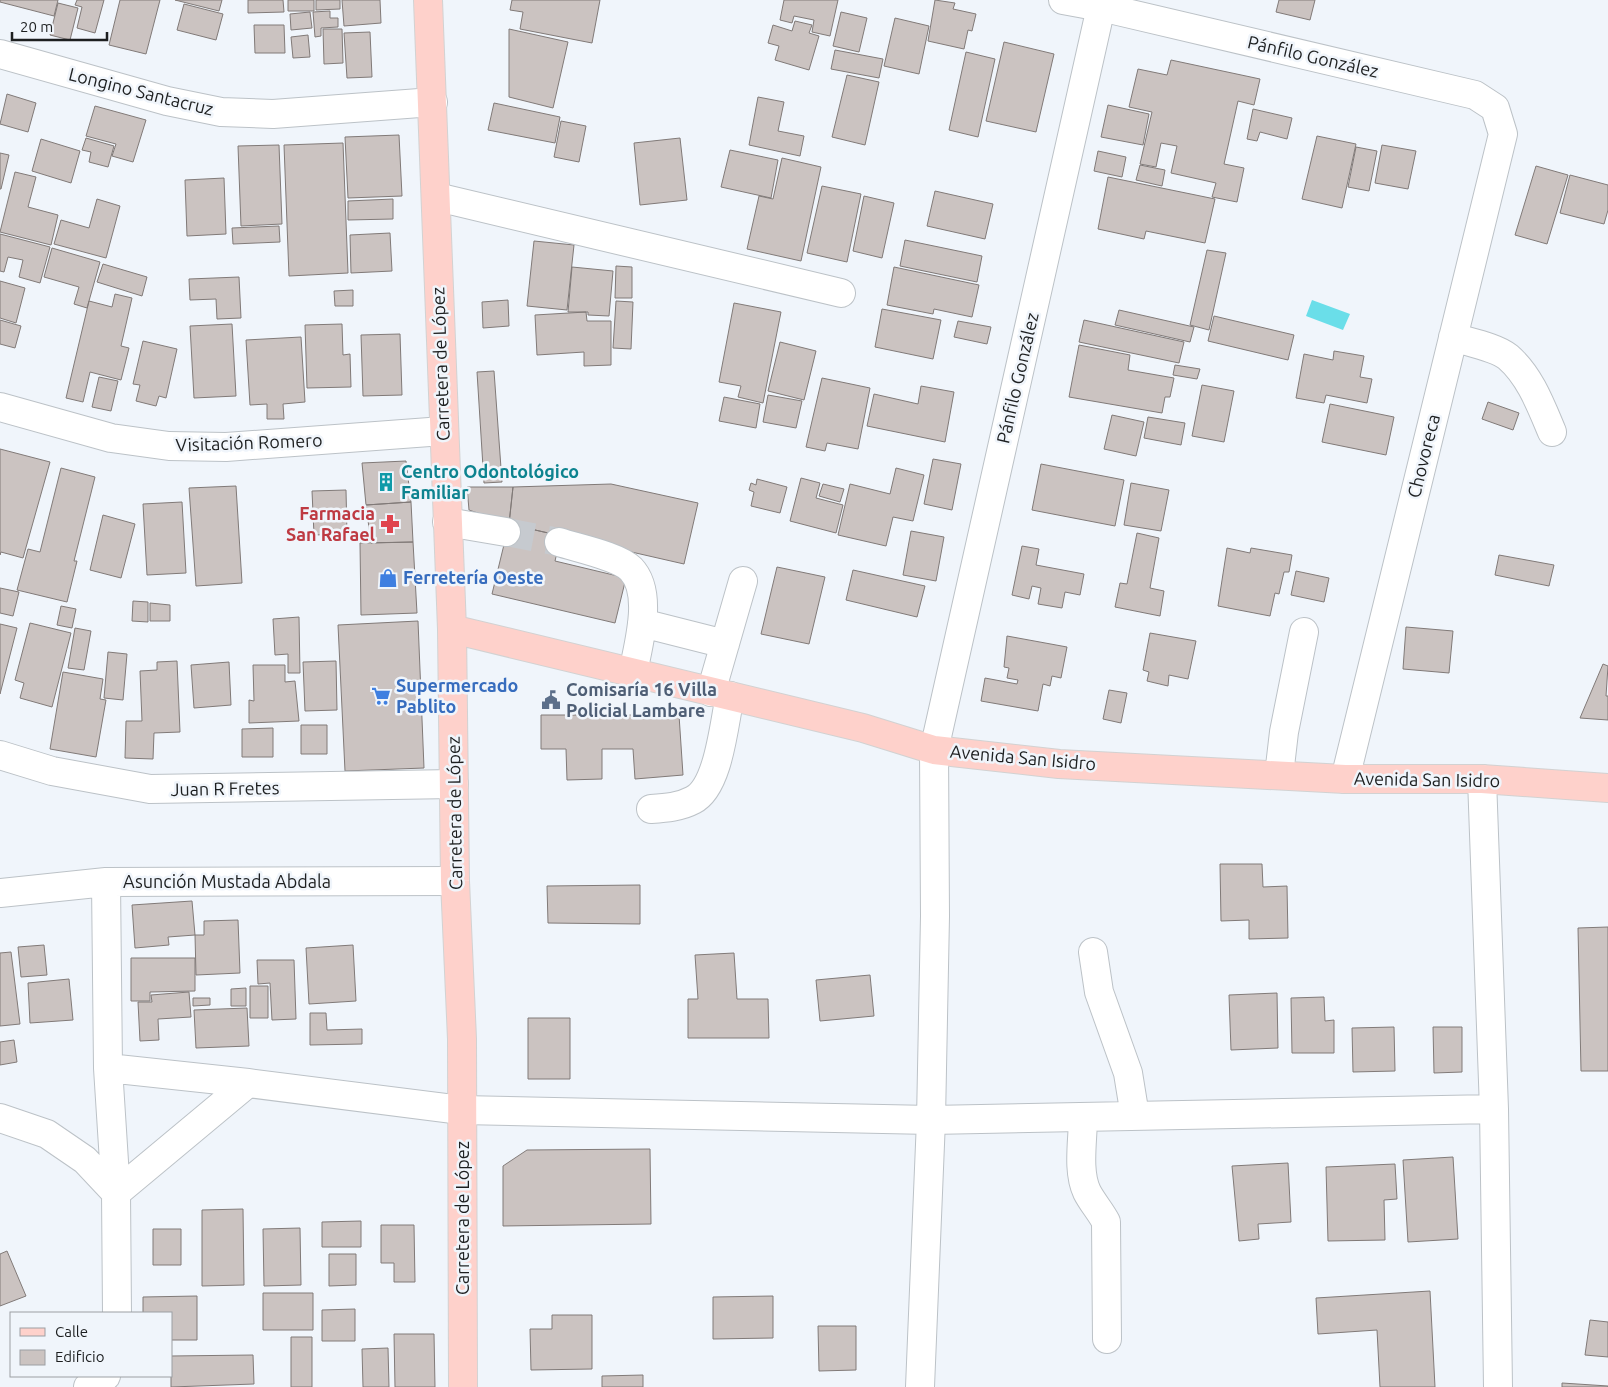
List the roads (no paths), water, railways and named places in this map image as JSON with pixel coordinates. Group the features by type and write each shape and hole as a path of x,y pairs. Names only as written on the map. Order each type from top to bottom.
{"main road":[{"name":"Carretera de López","path":"428,0 452,629 455,881 462,1039 461,1110 464,1167 463,1387"},
{"name":"Avenida San Isidro","path":"452,629 863,728 934,750 1059,764 1345,779 1482,779 1608,788"}],"street":[{"name":"Pánfilo González","path":"1063,0 1101,7 1475,95 1495,108 1503,134"},
{"name":"Pánfilo González","path":"920,1387 931,1120 935,916 934,750 1101,7"},
{"name":"Longino Santacruz","path":"0,54 167,102 221,112 273,114 433,102"},
{"name":"Chovoreca","path":"1345,779 1503,134"},
{"path":"437,197 841,292"},
{"path":"1453,338 1478,344 1508,357 1535,391 1552,432"},
{"name":"Visitación Romero","path":"0,408 111,438 169,446 226,447 443,431"},
{"path":"447,522 506,532"},
{"path":"559,542 609,557 631,569 642,592 642,623 633,673"},
{"path":"651,809 676,807 695,799 708,784 717,764 720,694 725,644 743,581"},
{"path":"642,623 725,644"},
{"path":"1279,775 1284,732 1304,632"},
{"name":"Juan R Fretes","path":"0,755 52,771 150,789 454,784"},
{"path":"1482,779 1494,1109 1498,1387"},
{"name":"Asunción Mustada Abdala","path":"0,894 106,882 455,881"},
{"path":"106,882 108,1068 116,1193 116,1312"},
{"path":"1093,952 1099,992 1128,1073 1135,1116"},
{"path":"108,1068 248,1083 461,1110 931,1120 1494,1109"},
{"path":"116,1193 248,1083"},
{"path":"1083,1117 1082,1173 1087,1192 1098,1206 1106,1222 1107,1339"},
{"path":"0,1118 47,1134 85,1160 116,1193"},
{"path":"88,1387 104,1377"}],"water":[{"path":"1312,300 1350,314 1343,330 1306,316"}],"tunnel":[{"path":"506,532 559,542"}],"place":[{"name":"Centro Odontológico Familiar","path":"386,482"},
{"name":"Farmacia San Rafael","path":"390,524"},
{"name":"Ferretería Oeste","path":"388,578"},
{"name":"Supermercado Pablito","path":"381,696"},
{"name":"Comisaría 16 Villa Policial Lambare","path":"551,700"}]}
